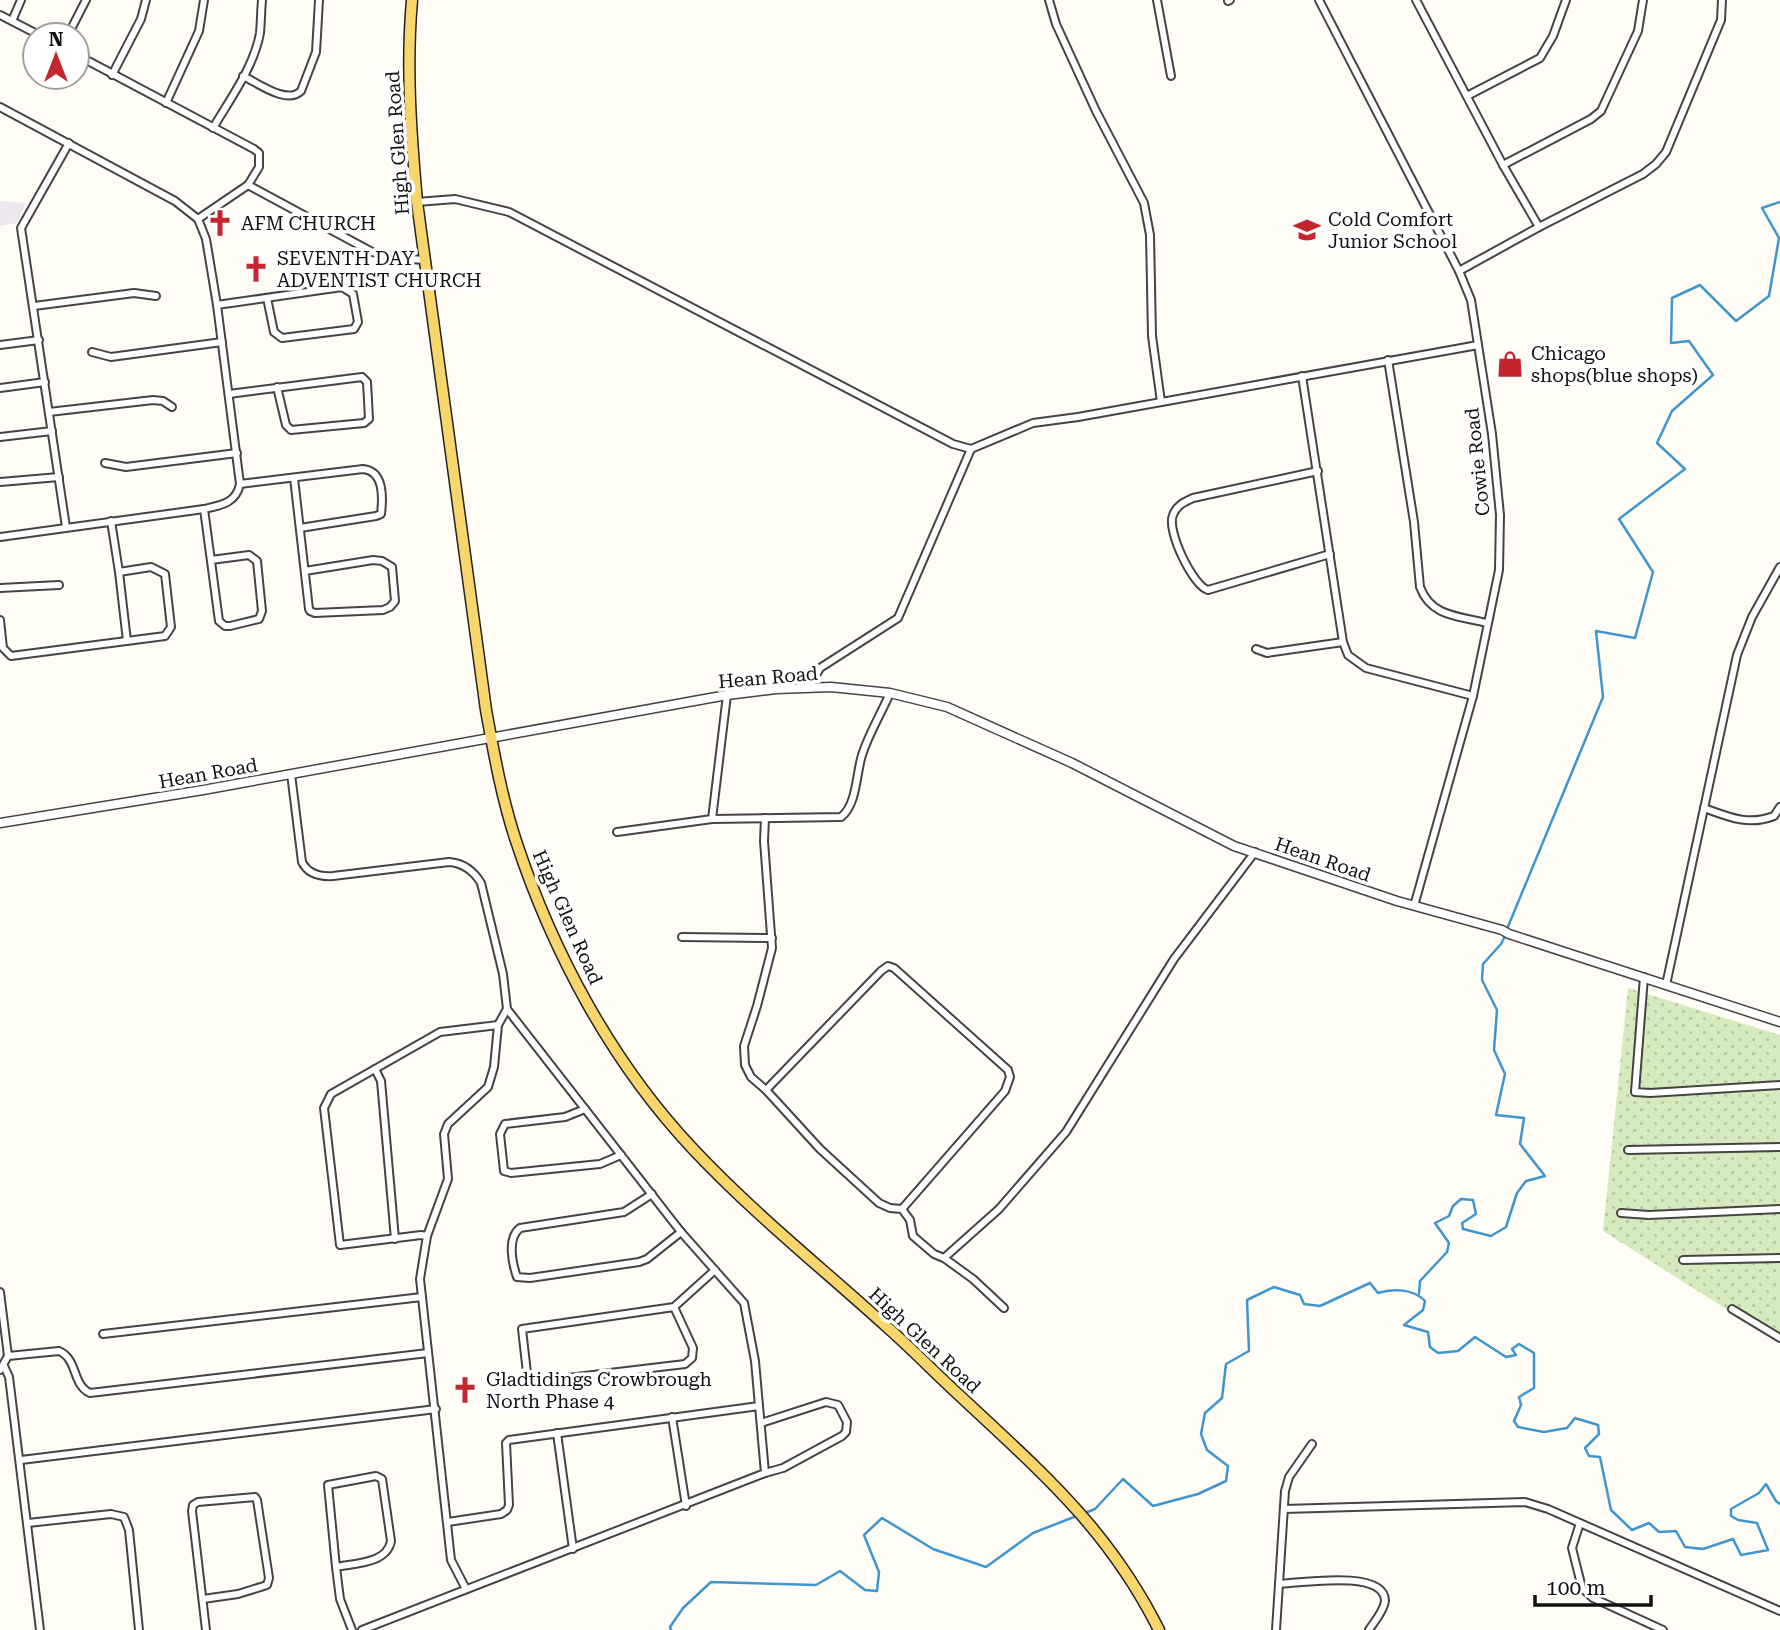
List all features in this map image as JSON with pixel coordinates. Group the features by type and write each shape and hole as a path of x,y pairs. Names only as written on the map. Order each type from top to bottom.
{"main road":[{"name":"High Glen Road","path":"412,0 409,34 410,124 417,202 491,738 516,841 552,933 590,1009 645,1091 691,1148 1049,1479 1095,1530 1133,1582 1159,1630"}],"street":[{"path":"12,21 21,0"},
{"path":"75,21 86,0"},
{"path":"112,75 141,19 146,0"},
{"path":"166,103 199,31 204,0"},
{"path":"213,128 243,76 259,35 262,0"},
{"path":"243,76 285,96 297,95 302,91 316,52 319,0"},
{"path":"1049,0 1056,24 1096,111 1144,203 1150,235 1152,336 1161,402"},
{"path":"1157,0 1171,76"},
{"name":"Cowie Road","path":"1319,0 1460,271 1471,300 1492,434 1501,541 1499,570 1473,696 1414,906"},
{"path":"1416,0 1503,165 1539,227"},
{"path":"1467,96 1540,58 1553,37 1566,0"},
{"path":"1503,165 1591,119 1601,111 1638,31 1643,0"},
{"path":"1460,271 1643,174 1657,164 1666,152 1721,20 1722,0"},
{"path":"0,15 21,26"},
{"path":"91,63 258,153 259,167 248,185 198,219"},
{"path":"0,107 175,201 198,219 206,239 217,305 240,484 233,499 204,509 0,537"},
{"path":"66,527 21,228 69,143"},
{"path":"248,185 372,252 396,258 424,260"},
{"path":"417,202 455,199 509,212 953,444 971,449 1033,423 1478,345"},
{"path":"217,305 267,298 347,288 353,294 358,321 354,329 282,338 274,332 267,298"},
{"path":"34,306 134,292 156,296"},
{"path":"0,345 39,340"},
{"path":"92,352 111,357 222,342"},
{"path":"1388,360 1414,522 1420,587 1429,605 1441,612 1487,623"},
{"path":"1302,376 1343,642 1348,655 1366,668 1473,696"},
{"path":"229,394 277,387 362,377 367,382 369,419 364,424 291,430 286,425 277,387"},
{"path":"0,388 45,382"},
{"path":"49,412 153,400 163,401 172,407"},
{"path":"0,437 52,431"},
{"path":"809,688 820,668 898,618 971,449"},
{"path":"106,463 126,467 237,453"},
{"path":"240,484 363,469 375,472 379,477 381,514 300,528"},
{"path":"1318,471 1193,498 1179,505 1171,523 1171,531 1197,583 1208,590 1330,554"},
{"path":"0,482 59,477"},
{"path":"294,478 309,609 312,613 383,610 395,601 392,567 382,561 373,560 305,571"},
{"path":"204,509 211,559 221,624 230,626 258,619 262,611 257,561 249,555 211,559"},
{"path":"111,521 127,641"},
{"path":"0,620 3,648 11,656 165,636 171,626 167,578 162,570 151,567 118,572"},
{"path":"1666,985 1737,655 1752,617 1780,567"},
{"path":"0,588 59,584"},
{"path":"1256,649 1267,653 1343,642"},
{"name":"Hean Road","path":"0,823 291,774 727,695 809,688 890,693 947,707 973,717 1072,763 1223,841 1414,906 1506,932 1780,1022"},
{"path":"617,832 712,819 841,817 848,811 862,756 872,728 890,693"},
{"path":"712,819 727,695"},
{"path":"291,774 302,862 315,875 333,876 449,862 459,863 476,875 481,883 503,974 507,1009 681,1232 744,1303 760,1406 765,1473"},
{"path":"1704,808 1751,822 1774,816 1780,807"},
{"path":"765,818 764,841 772,948 743,1055 751,1077 820,1149 879,1203 902,1209 910,1220 913,1236 933,1254 944,1258 973,1279 1004,1308"},
{"path":"944,1258 999,1209 1066,1132 1174,959 1255,852"},
{"path":"682,937 772,938"},
{"path":"766,1090 881,971 888,966 894,968 1008,1070 1010,1077 1005,1091 902,1209"},
{"path":"1643,977 1635,1092 1780,1085"},
{"path":"466,1589 451,1560 420,1279 427,1236 448,1179 444,1134 448,1124 488,1087 492,1078 498,1025 507,1009"},
{"path":"427,1236 340,1245 324,1108 331,1094 440,1032 498,1025"},
{"path":"375,1069 381,1081 395,1239"},
{"path":"585,1109 565,1117 505,1124 500,1134 504,1171 511,1173 593,1165 621,1155"},
{"path":"1628,1150 1780,1147"},
{"path":"652,1194 624,1212 520,1227 513,1236 512,1243 517,1277 530,1278 639,1262 647,1259 681,1232"},
{"path":"1621,1213 1649,1215 1780,1209"},
{"path":"1683,1260 1780,1258"},
{"path":"674,1307 694,1348 692,1358 685,1364 543,1381 530,1379 527,1373 522,1329 674,1307 715,1270"},
{"path":"0,1292 8,1356 2,1368 9,1377 40,1630"},
{"path":"103,1334 422,1297"},
{"path":"1732,1309 1780,1338"},
{"path":"8,1356 59,1352 66,1354 84,1390 100,1393 428,1353"},
{"path":"362,1630 783,1468 842,1436 846,1432 847,1422 838,1405 826,1402 761,1423"},
{"path":"447,1522 504,1513 509,1504 506,1443 517,1437 760,1406"},
{"path":"21,1460 436,1409"},
{"path":"672,1417 686,1506"},
{"path":"557,1433 573,1549"},
{"path":"1276,1630 1284,1509 1289,1477 1312,1444"},
{"path":"336,1567 374,1559 390,1549 380,1476 328,1485 326,1489 340,1599 352,1630"},
{"path":"203,1599 239,1594 267,1585 269,1578 255,1497 198,1502 193,1505 206,1630"},
{"path":"1284,1509 1525,1502 1548,1509 1780,1611"},
{"path":"28,1523 111,1514 124,1517 129,1530 139,1630"},
{"path":"1580,1523 1572,1548 1582,1588 1599,1602 1662,1630"},
{"path":"1279,1584 1358,1580 1371,1583 1385,1599 1384,1607 1369,1630"}],"shaded area":[{"path":"0,201 26,203 17,223 0,226"}],"green space":[{"path":"1628,988 1780,1035 1780,1343 1603,1231"}],"waterway":[{"path":"1507,929 1603,697 1596,631 1635,638 1653,572 1619,519 1685,469 1657,443 1672,411 1713,375 1689,341 1671,343 1672,298 1700,285 1736,321 1769,296 1779,238 1762,208 1780,202"},
{"path":"1419,1294 1420,1281 1447,1252 1449,1243 1435,1223 1449,1216 1453,1206 1461,1199 1473,1200 1476,1214 1462,1223 1463,1229 1491,1236 1506,1227 1517,1193 1526,1181 1545,1176 1520,1144 1524,1118 1496,1115 1505,1074 1494,1050 1497,1010 1482,980 1483,964 1505,936"},
{"path":"1085,1513 1095,1509 1123,1479 1153,1506 1198,1494 1226,1481 1228,1466 1207,1450 1201,1434 1205,1413 1222,1398 1226,1364 1249,1351 1247,1300 1274,1287 1300,1295 1304,1304 1320,1306 1370,1283 1378,1293 1403,1291 1415,1294 1425,1301 1423,1310 1404,1325 1428,1332 1430,1347 1438,1353 1458,1351 1475,1337 1506,1357 1516,1355 1512,1349 1519,1344 1534,1353 1534,1388 1519,1397 1521,1405 1514,1421 1518,1427 1544,1432 1567,1428 1575,1418 1598,1425 1599,1434 1585,1448 1589,1456 1600,1457 1611,1510 1632,1530 1649,1523 1659,1532 1676,1531 1685,1547 1703,1549 1733,1539 1741,1555 1768,1550 1757,1523 1738,1520 1731,1516 1731,1509 1759,1493 1766,1484 1780,1504"},
{"path":"671,1630 670,1627 683,1608 711,1582 816,1585 840,1571 865,1590 877,1591 879,1572 864,1535 882,1518 933,1549 986,1567 1033,1533 1079,1515"}],"place":[{"name":"AFM CHURCH","path":"220,223"},
{"name":"Cold Comfort Junior School","path":"1307,230"},
{"name":"SEVENTH DAY ADVENTIST CHURCH","path":"256,269"},
{"name":"Chicago shops(blue shops)","path":"1510,364"},
{"name":"Gladtidings Crowbrough North Phase 4","path":"465,1390"}]}
